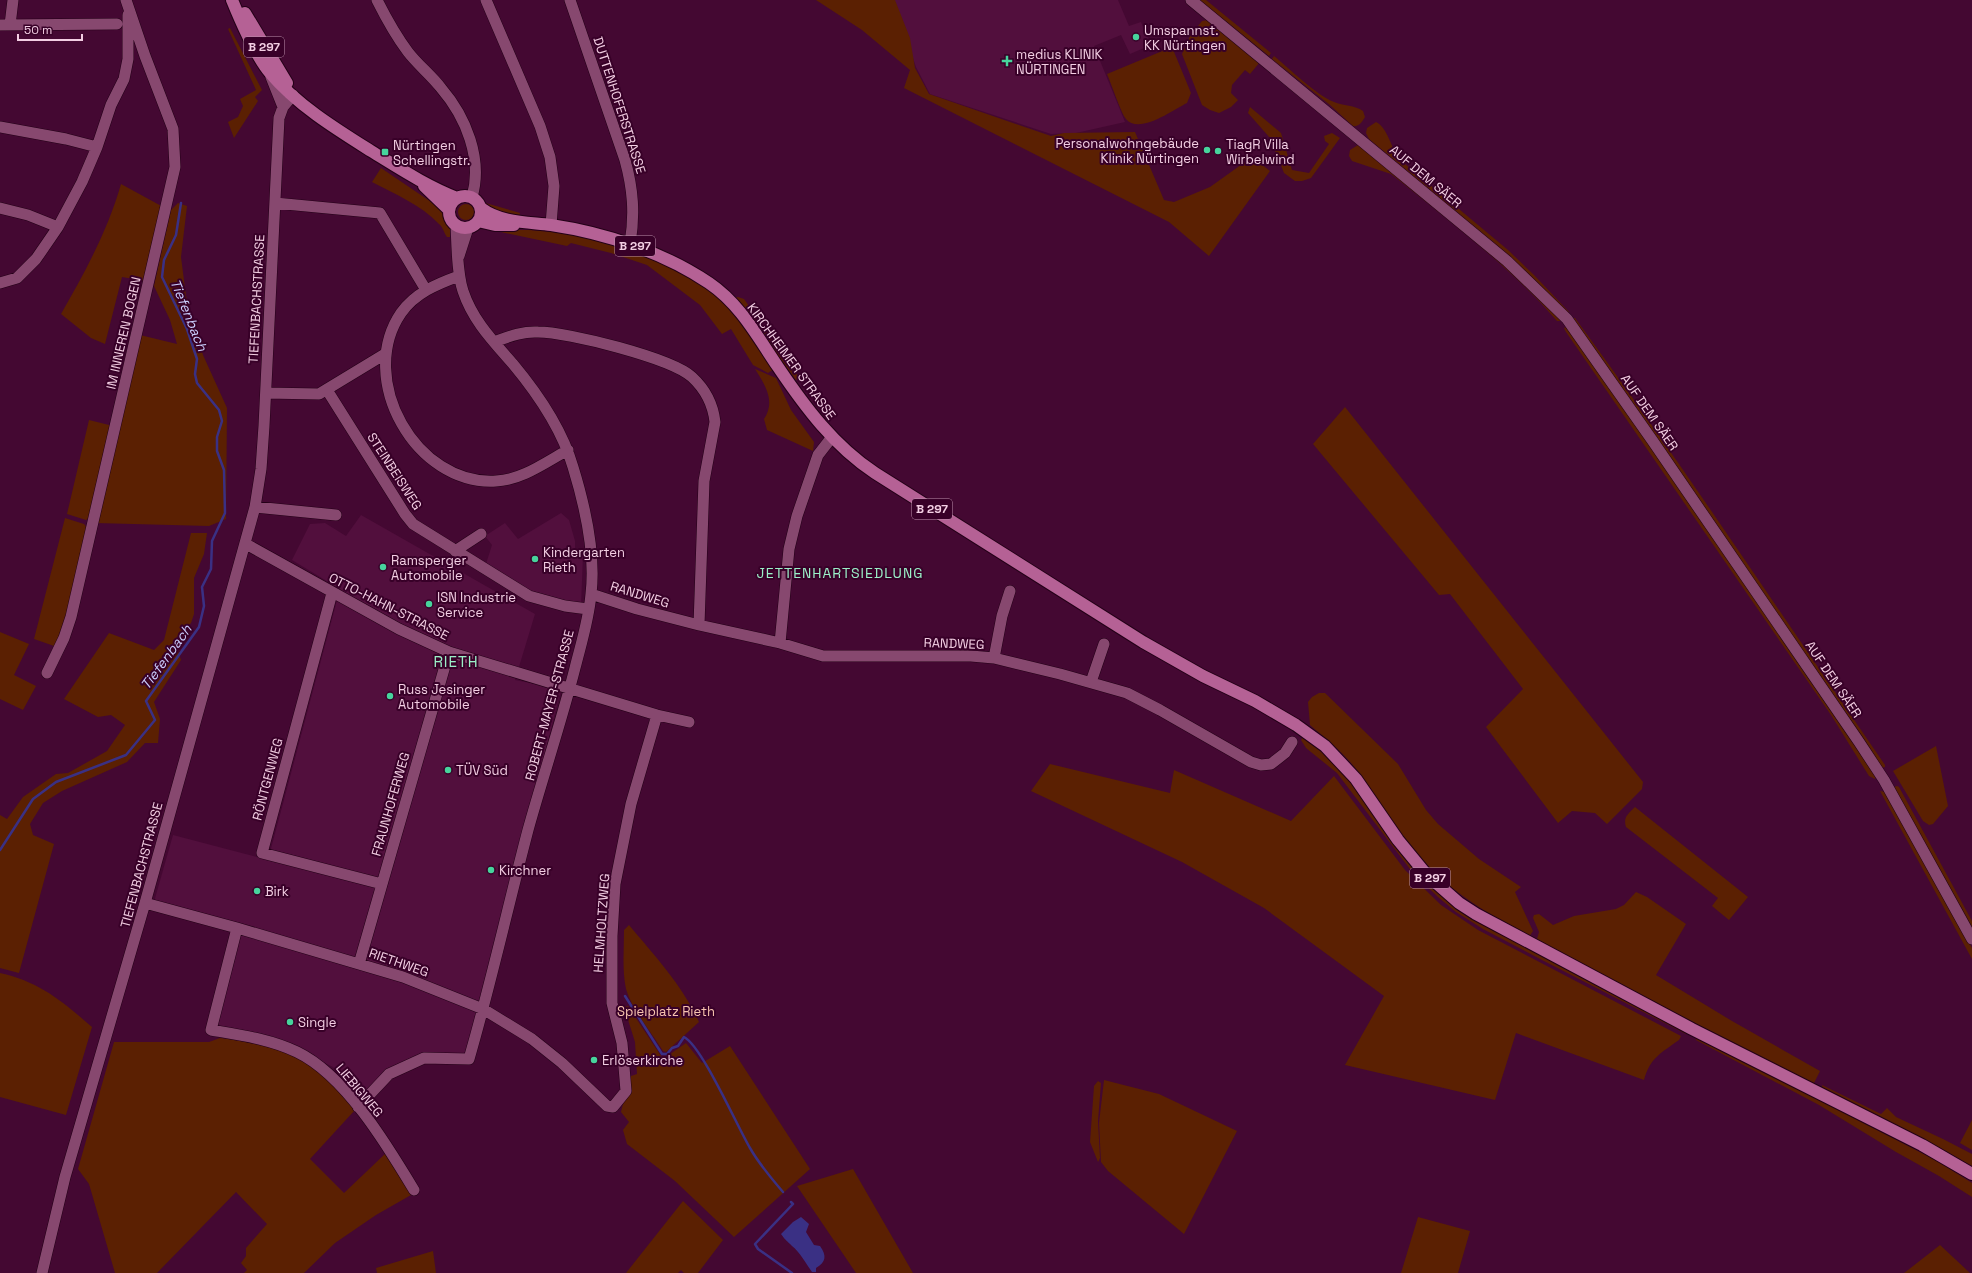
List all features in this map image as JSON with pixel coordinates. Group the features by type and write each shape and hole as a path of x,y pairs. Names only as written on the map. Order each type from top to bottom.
{"main road":[{"name":"B 297","path":"233,0 251,42 270,72 314,113 419,180 457,198 467,195 472,197"},
{"name":"B 297","path":"233,0 243,11 293,95"},
{"name":"B 297","path":"419,180 449,210 452,221 456,225"},
{"name":"KIRCHHEIMER STRASSE","path":"472,197 481,208 488,213 501,218 533,224"},
{"path":"449,210 450,205 457,198"},
{"path":"473,224 481,208"},
{"name":"KIRCHHEIMER STRASSE","path":"456,225 551,225 602,236 630,244 694,274 709,283 726,297 752,327 801,400 832,437 862,465 988,546 1143,642 1203,676 1255,701 1296,725 1325,746 1356,779 1398,840 1426,874 1459,903 1476,914 1692,1029 1922,1145 1972,1174"}],"street":[{"path":"13,0 5,25 117,24"},
{"path":"377,0 389,23 409,53 442,88 458,112 467,131 475,154 477,171 472,197"},
{"path":"486,0 540,126 550,157 554,186 551,225"},
{"name":"DUTTENHOFERSTRASSE","path":"570,0 625,160 631,182 634,202 634,223 630,244"},
{"name":"AUF DEM SÄER","path":"1191,0 1507,261 1567,319 1643,427 1884,780 1972,939"},
{"path":"0,283 17,278 25,272 36,259 58,227 82,182 97,147 111,105 124,79 128,59 127,4"},
{"name":"IM INNEREN BOGEN","path":"47,673 64,638 71,617 176,167 173,129 127,4"},
{"path":"270,72 283,107"},
{"name":"TIEFENBACHSTRASSE","path":"42,1273 80,1124 145,903 198,710 246,544 255,507 261,469 266,394 279,118 283,107 293,95"},
{"path":"0,128 66,139 97,147"},
{"path":"275,203 380,213 426,290"},
{"path":"0,208 28,215 58,227"},
{"name":"ROBERT-MAYER-STRASSE","path":"459,258 473,224"},
{"name":"ROBERT-MAYER-STRASSE","path":"358,1107 389,1074 424,1058 469,1059 528,830 570,688 591,594 587,523 581,495 568,450 558,428 532,388 482,329 471,312 458,276 459,258 456,225"},
{"path":"458,276 426,290 413,300 402,312 390,333 385,354 388,387 393,404 406,430 424,453 452,473 466,479 482,481 503,480 532,470 568,450"},
{"path":"494,342 518,334 538,332 608,345 650,357 678,368 691,376 702,388 712,406 715,422 704,481 698,625"},
{"path":"266,394 319,394 385,354"},
{"name":"STEINBEISWEG","path":"327,390 405,514 413,524 529,596 565,606 588,609"},
{"path":"780,643 791,542 797,516 818,455 832,437"},
{"path":"255,507 336,515"},
{"path":"455,551 481,534"},
{"name":"OTTO-HAHN-STRASSE","path":"246,544 332,594 399,629 449,652 657,715 689,722"},
{"path":"994,658 1002,616 1010,591"},
{"name":"RÖNTGENWEG","path":"332,594 262,853 382,884"},
{"name":"RANDWEG","path":"591,594 637,609 698,625 780,643 823,656 971,656 994,658 1091,682 1127,693 1251,762 1261,765 1270,764 1281,756 1292,742"},
{"path":"1091,682 1104,644"},
{"name":"FRAUNHOFERWEG","path":"360,964 449,652"},
{"name":"HELMHOLTZWEG","path":"613,1107 618,1104 626,1091 622,1043 612,1003 612,936 615,884 631,804 657,715"},
{"name":"RIETHWEG","path":"145,903 237,928 404,977 483,1009 532,1039 562,1063 607,1106 613,1107"},
{"name":"LIEBIGWEG","path":"237,928 211,1030 264,1040 298,1052 325,1069 381,1136 414,1190"}],"shaded area":[{"name":"medius KLINIK NÜRTINGEN","path":"893,0 1118,0 1129,26 1141,22 1151,45 1130,54 1121,35 1094,46 1125,122 1076,133 1051,134 930,94 916,67"},
{"name":"Kindergarten Rieth","path":"561,513 569,520 575,541 575,555 583,555 581,606 544,598 485,567 492,545 485,536 505,523 518,539"},
{"path":"361,515 535,614 515,680 561,689 482,1006 466,1057 424,1055 360,1100 333,1067 293,1047 216,1028 241,923 154,902 173,835 268,860 340,589 292,560 310,524 325,523 346,536"},
{"path":"801,1217 809,1224 806,1232 814,1245 820,1246 824,1253 824,1261 816,1268 816,1272 812,1272 803,1258 781,1234 793,1222"}],"green space":[{"path":"816,0 895,0 910,38 915,68 929,94 1051,136 1064,133 1135,132 1164,200 1174,202 1210,187 1252,157 1270,171 1209,256 1169,222 904,88 910,70 862,30"},
{"path":"1200,0 1206,0 1271,53 1269,56"},
{"path":"1208,20 1260,62 1250,74 1245,70 1232,85 1231,93 1238,100 1231,107 1219,113 1202,105 1182,54 1190,36 1202,21"},
{"path":"230,28 262,90 255,97 258,101 234,138 228,122 238,117 243,106 240,99 256,90 228,29"},
{"path":"1172,47 1191,93 1187,103 1156,120 1139,124 1132,123 1124,116 1107,74"},
{"path":"1274,56 1311,88 1327,99 1363,111 1365,117 1363,121 1359,125 1353,126 1330,105 1272,59"},
{"path":"1250,107 1281,133 1292,170 1309,173 1329,144 1325,141 1324,136 1332,133 1340,138 1311,178 1302,181 1295,181 1284,173 1270,138 1248,113"},
{"path":"1376,122 1384,129 1399,159 1508,250 1569,312 1567,313 1510,256 1369,139 1366,133 1367,128"},
{"path":"1358,145 1511,268 1561,321 1557,321 1503,266 1391,174 1352,161 1349,156 1350,150"},
{"path":"381,168 440,208 450,229 450,237 447,237 440,225 424,211 407,200 372,182"},
{"path":"121,184 165,208 146,281 122,277 105,344 91,338 61,314 103,234"},
{"path":"482,202 520,213 519,218 492,212"},
{"path":"178,203 187,206 181,257 186,296 203,355 227,408 226,519 209,526 95,523 140,335 177,344 170,320 154,286 171,210"},
{"path":"466,204 472,206 474,212 472,218 466,220 460,218 458,212 460,206"},
{"path":"482,228 573,235 614,245 668,265 693,278 727,302 774,369 768,373 753,365 731,329 722,334 700,305 647,265 611,253 571,243 567,246"},
{"path":"738,297 744,299 799,377 796,380 735,298"},
{"path":"1572,318 1575,318 1654,428 1732,540 1885,767 1881,768"},
{"path":"1566,327 1590,358 1876,776 1875,779 1869,776 1831,715 1566,332 1564,328"},
{"path":"755,369 776,378 791,410 814,442 813,451 767,430 764,419 769,406 768,393"},
{"path":"1345,407 1643,782 1642,789 1607,824 1595,813 1572,811 1558,823 1486,727 1523,689 1450,594 1439,595 1313,444"},
{"path":"89,420 113,426 89,518 86,520 67,514"},
{"path":"65,518 84,524 87,528 66,626 57,647 34,639"},
{"path":"191,533 207,533 204,554 194,578 194,614 191,623 174,640 181,660 154,702 160,719 158,743 145,743 127,762 62,791 43,803 30,824 33,835 54,844 19,973 0,968 0,815 7,819 23,797 56,774 68,773 107,751 125,725 111,715 98,717 64,699 109,633 154,650 164,640"},
{"path":"0,632 29,644 14,675 36,686 23,710 0,699"},
{"path":"1319,693 1325,693 1398,764 1426,810 1438,824 1479,859 1521,887 1515,892 1533,931 1529,937 1481,909 1467,899 1439,877 1404,841 1351,763 1310,725 1308,702 1312,697"},
{"path":"1297,730 1312,740 1343,771 1432,887 1686,1032 1686,1034 1483,929 1456,912 1413,873 1337,773 1306,748 1301,740 1303,737 1296,732"},
{"path":"1936,746 1948,806 1933,824 1929,825 1923,821 1893,771"},
{"path":"1050,764 1170,793 1174,770 1291,821 1334,776 1405,870 1441,905 1478,930 1681,1036 1679,1040 1653,1061 1646,1072 1644,1080 1516,1033 1495,1100 1345,1065 1384,996 1264,908 1182,862 1031,791"},
{"path":"1894,787 1899,787 1972,921 1972,931 1894,790"},
{"path":"1880,791 1885,792 1972,948 1972,959"},
{"path":"1635,807 1748,897 1729,920 1712,906 1718,898 1626,827 1626,818"},
{"path":"1636,892 1647,897 1686,924 1656,975 1732,1021 1820,1071 1813,1085 1538,943 1537,939 1539,932 1533,918 1534,915 1539,914 1553,925 1574,916 1616,909 1624,905"},
{"name":"Spielplatz Rieth","path":"629,925 676,983 699,1022 666,1052 663,1051 637,1013 626,989 624,967 624,930"},
{"path":"0,973 39,987 71,1009 92,1027 66,1115 0,1097"},
{"path":"628,1006 663,1059 686,1043 702,1063 730,1046 810,1169 734,1237 675,1181 627,1144 623,1130 629,1122 621,1112 623,1104 631,1093 631,1076 637,1074 635,1042 624,1007"},
{"path":"1695,1036 1937,1161 1972,1183 1972,1197 1819,1105 1696,1040"},
{"path":"220,1038 262,1046 303,1061 326,1077 355,1110 310,1159 344,1193 386,1153 411,1195 376,1215 335,1243 304,1273 244,1273 247,1270 241,1263 246,1256 246,1248 267,1224 236,1192 157,1273 115,1273 89,1184 78,1169 114,1042 209,1042"},
{"path":"1104,1080 1159,1094 1237,1131 1184,1234 1108,1171 1101,1162 1099,1123"},
{"path":"1098,1081 1101,1083 1098,1121 1100,1158 1098,1162 1090,1142 1094,1086"},
{"path":"1822,1085 1881,1114 1887,1108 1896,1117 1972,1154 1972,1166 1944,1150 1823,1090"},
{"path":"1972,1120 1972,1150 1960,1143"},
{"path":"853,1169 913,1273 856,1273 797,1186"},
{"path":"683,1201 723,1240 698,1273 684,1273 681,1270 678,1273 626,1273"},
{"path":"1418,1217 1470,1231 1458,1273 1401,1273"},
{"path":"1940,1245 1970,1273 1904,1273 1908,1270"},
{"path":"433,1251 436,1273 377,1273 376,1268"}],"waterway":[{"name":"Tiefenbach","path":"0,850 33,799 56,782 126,755 155,720 146,701 199,627 204,606 202,587 211,569 212,541 225,513 224,470 217,451 217,437 222,421 219,410 197,383 195,374 197,359 187,329 162,277 164,260 176,235 181,203"},
{"path":"625,996 662,1054 667,1054 672,1048 678,1046 684,1037 691,1043 709,1070 754,1154 765,1171 783,1192"},
{"path":"791,1202 793,1204 755,1244 758,1249 792,1273"}],"place":[{"name":"Umspannst. KK Nürtingen","path":"1136,37"},
{"name":"medius KLINIK NÜRTINGEN","path":"1007,61"},
{"name":"Personalwohngebäude Klinik Nürtingen","path":"1207,150"},
{"name":"TiagR Villa Wirbelwind","path":"1218,151"},
{"name":"Nürtingen Schellingstr.","path":"385,152"},
{"name":"Kindergarten Rieth","path":"535,559"},
{"name":"Ramsperger Automobile","path":"383,567"},
{"name":"ISN Industrie Service","path":"429,604"},
{"name":"Russ Jesinger Automobile","path":"390,696"},
{"name":"TÜV Süd","path":"448,770"},
{"name":"Kirchner","path":"491,870"},
{"name":"Birk","path":"257,891"},
{"name":"Single","path":"290,1022"},
{"name":"Erlöserkirche","path":"594,1060"}],"district":[{"name":"JETTENHARTSIEDLUNG","path":"840,573"},
{"name":"RIETH","path":"456,662"}]}
